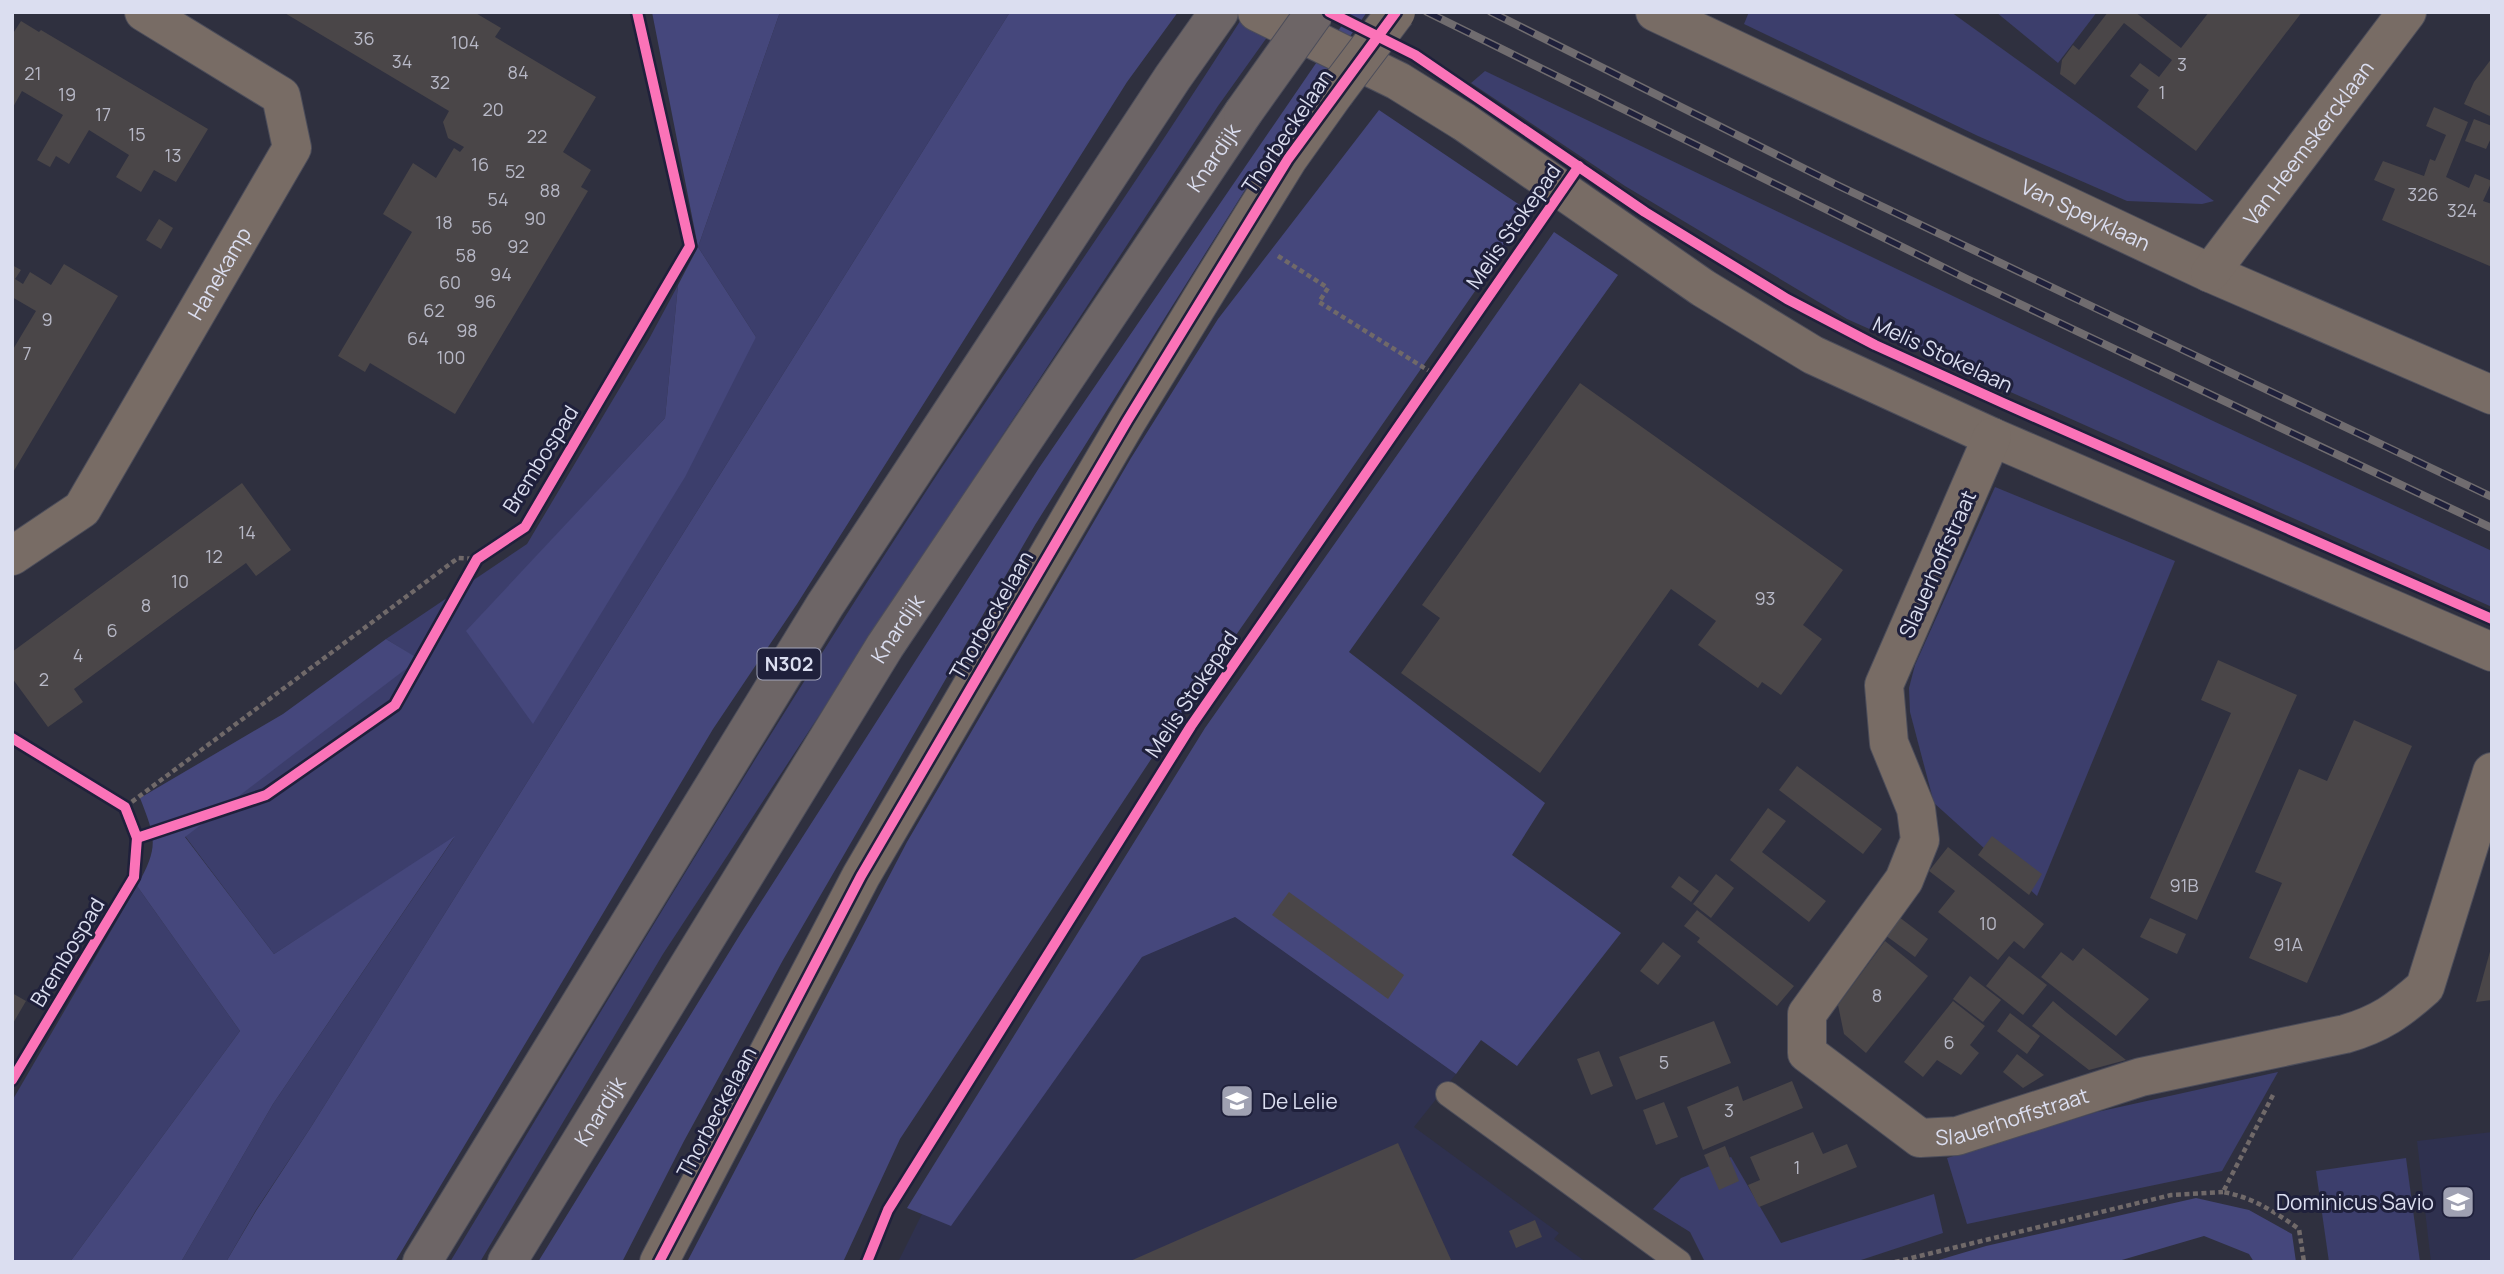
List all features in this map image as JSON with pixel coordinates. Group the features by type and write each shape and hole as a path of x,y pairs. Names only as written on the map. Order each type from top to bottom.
{"main road":[{"name":"N302","path":"422,1262 818,617 1173,77 1219,12"},
{"name":"Knardijk","path":"507,1262 885,646 1243,113 1315,12"}],"street":[{"name":"Hanekamp","path":"12,556 82,509 292,148 281,96 144,12"},
{"path":"1257,12 1398,81 1464,122 1703,288 1813,355 1992,437 2492,652"},
{"name":"Thorbeckelaan","path":"659,1262 861,876 1142,397 1288,159 1396,12"},
{"name":"Van Heemskercklaan","path":"2210,273 2407,12"},
{"name":"Van Speyklaan","path":"1678,16 2210,273 2492,395"},
{"name":"Slauerhoffstraat","path":"1992,437 1884,685 1889,743 1916,809 1920,840 1904,880 1807,1014 1807,1053 1920,1138 1957,1136 2141,1077 2299,1045 2371,1027 2397,1012 2425,987 2492,772"}],"lane":[{"path":"1448,1094 1679,1262"}],"path":[{"path":"1283,260 1328,288 1319,302 1434,374"},
{"path":"1426,385 1442,362"},
{"path":"470,572 482,556"},
{"path":"114,801 127,812 458,558 482,556"},
{"path":"2223,1192 2299,1045"},
{"path":"1895,1262 2171,1195 2223,1192 2263,1205 2299,1228 2304,1262"}],"shaded area":[{"path":"652,12 780,12 698,247"},
{"path":"780,12 1010,12 311,1127 256,1210 226,1262 181,1262 273,1104 454,838 274,954 185,836 418,659 386,639 527,544 649,339 678,285 665,418 467,631 756,337 698,247"},
{"path":"1010,12 1178,12 1127,82 797,604 713,729 395,1262 226,1262 256,1211"},
{"path":"1285,12 1218,106 663,954 480,1262 450,1262 789,705 948,458 1161,143 1244,15"},
{"path":"1351,12 1367,12 1265,158 1035,525 783,960 684,1141 622,1262 538,1262 741,933 1039,468"},
{"path":"1749,12 1951,12 2214,201 2202,204 2127,201 1978,136 1744,24"},
{"path":"1996,12 2097,12 2058,63"},
{"path":"1485,71 2211,420 2492,551 2492,607 1847,319 1625,186 1471,83"},
{"path":"1379,110 1530,212 1179,717 900,1139 843,1262 687,1262 907,842 1131,458 1218,319"},
{"path":"1554,232 1618,275 1349,652 1545,803 1512,855 1621,933 1517,1066 1481,1040 1456,1074 1235,917 1142,957 951,1226 907,1208 1205,728"},
{"path":"698,247 756,337 685,477 533,724 466,631 665,418 678,285"},
{"path":"1995,487 2175,561 2037,896 1934,803 1910,712 1909,688 1915,665"},
{"path":"386,639 419,659 185,837 274,954 455,836 273,1104 181,1262 70,1262 240,1031 137,886 149,861 153,842 140,798 283,714"},
{"path":"137,886 240,1031 70,1262 12,1262 12,1101"},
{"name":"De Lelie","path":"1235,917 1456,1074 1414,1127 1559,1233 1554,1239 1586,1262 898,1262 922,1214 951,1225 1142,957"},
{"path":"2278,1072 2222,1171 1967,1224 1947,1158 2097,1112"},
{"name":"Dominicus Savio","path":"2492,1132 2492,1262 2431,1262 2417,1141"},
{"path":"1731,1157 1781,1243 1934,1194 1943,1233 1855,1262 1705,1262 1690,1232 1653,1209 1681,1178"},
{"path":"2406,1158 2420,1262 2329,1262 2316,1171"},
{"path":"2196,1198 2249,1210 2292,1234 2296,1262 2254,1262 2249,1254 2204,1236 2115,1262 1932,1262 1986,1246"}],"building":[{"path":"283,12 474,12 501,28 495,37 596,97 563,152 591,170 581,187 588,191 455,414 370,363 365,372 338,356 412,232 383,214 413,163 436,178 454,148 460,152 464,147 448,138 443,122 449,111"},
{"path":"2108,12 2135,12 2181,48 2209,12 2302,12 2196,151 2137,107 2149,90 2130,76 2140,63 2159,77 2172,60 2124,23 2075,85 2060,74 2062,60 2073,45 2079,50"},
{"path":"21,21 39,32 41,30 208,129 176,182 154,170 141,192 116,177 129,155 89,130 69,164 56,156 50,167 37,160 63,115 22,91 12,109 12,35"},
{"path":"2492,58 2492,117 2464,104 2474,82"},
{"path":"2434,107 2468,122 2446,177 2469,188 2475,174 2492,181 2483,201 2492,204 2492,267 2382,220 2395,189 2374,180 2383,161 2424,176 2430,159 2435,161 2446,135 2426,126"},
{"path":"2474,119 2492,126 2492,136 2486,149 2465,141"},
{"path":"159,219 173,228 161,249 146,240"},
{"path":"64,264 118,296 12,474 12,351 36,311 12,297 12,265 21,270 15,279 23,284 30,272 51,285"},
{"path":"1580,383 1843,570 1803,625 1822,639 1781,695 1762,682 1758,688 1698,645 1716,621 1671,589 1540,773 1401,673 1440,618 1422,605"},
{"path":"242,483 291,550 256,576 246,563 177,613 74,689 83,702 48,727 12,678 12,652"},
{"path":"2218,660 2297,695 2197,920 2150,898 2231,713 2201,700"},
{"path":"2354,720 2412,746 2307,983 2249,958 2282,883 2255,872 2299,769 2327,781"},
{"path":"1797,766 1882,829 1863,854 1779,790"},
{"path":"1768,808 1786,821 1762,852 1826,901 1809,922 1730,860"},
{"path":"1992,836 2042,874 2029,895 1978,855"},
{"path":"1948,847 2044,924 2024,949 2014,941 1998,960 1938,912 1955,891 1929,871"},
{"path":"1716,874 1734,888 1711,918 1693,904"},
{"path":"1679,876 1699,891 1691,902 1671,887"},
{"path":"1289,892 1404,975 1388,999 1272,915"},
{"path":"1697,910 1794,986 1777,1006 1697,942 1700,938 1684,926"},
{"path":"1899,917 1928,939 1915,957 1885,935"},
{"path":"2150,918 2186,934 2177,954 2140,937"},
{"path":"1885,941 1928,976 1866,1053 1844,1034 1838,1005"},
{"path":"1663,942 1681,956 1658,985 1640,971"},
{"path":"2083,948 2149,999 2116,1036 2041,977 2061,952 2073,961"},
{"path":"2491,948 2492,1000 2476,1002"},
{"path":"2009,956 2047,985 2023,1015 1986,986"},
{"path":"1970,976 2001,1000 1983,1022 1953,999"},
{"path":"12,993 26,1001 12,1025"},
{"path":"1953,1001 1985,1026 1970,1045 1979,1053 1961,1075 1937,1060 1923,1077 1904,1062"},
{"path":"2053,1001 2126,1060 2089,1070 2032,1026"},
{"path":"2010,1013 2040,1036 2027,1054 1997,1031"},
{"path":"1714,1021 1731,1063 1636,1100 1619,1057"},
{"path":"1599,1051 1613,1086 1591,1095 1577,1059"},
{"path":"2017,1054 2044,1075 2023,1088 2003,1072"},
{"path":"1792,1081 1803,1108 1703,1150 1687,1107 1738,1086 1743,1101"},
{"path":"1664,1102 1678,1137 1656,1145 1643,1110"},
{"path":"1813,1132 1823,1154 1847,1144 1857,1167 1759,1207 1748,1185 1760,1180 1750,1157"},
{"path":"1398,1143 1452,1262 1128,1262"},
{"path":"1725,1146 1739,1181 1719,1190 1704,1155"},
{"path":"1535,1220 1542,1237 1516,1248 1509,1231"}],"railway":[{"path":"1427,12 1967,279 2492,528"},
{"path":"1491,12 1837,185 2492,497"}],"cycle path":[{"name":"Brembospad","path":"137,838 266,795 395,705 477,559 525,527 690,246 637,12"},
{"name":"Melis Stokepad","path":"1329,12 1415,55 1645,212 1787,299 1875,345 2492,619"},
{"path":"659,1262 861,876 1127,421 1288,159 1396,12"},
{"name":"Melis Stokepad","path":"867,1262 888,1210 1191,726 1579,166"},
{"name":"Brembospad","path":"12,738 125,807 137,838 134,877 12,1080"}],"place":[{"name":"De Lelie","path":"1237,1101"},
{"name":"Dominicus Savio","path":"2458,1202"}]}
